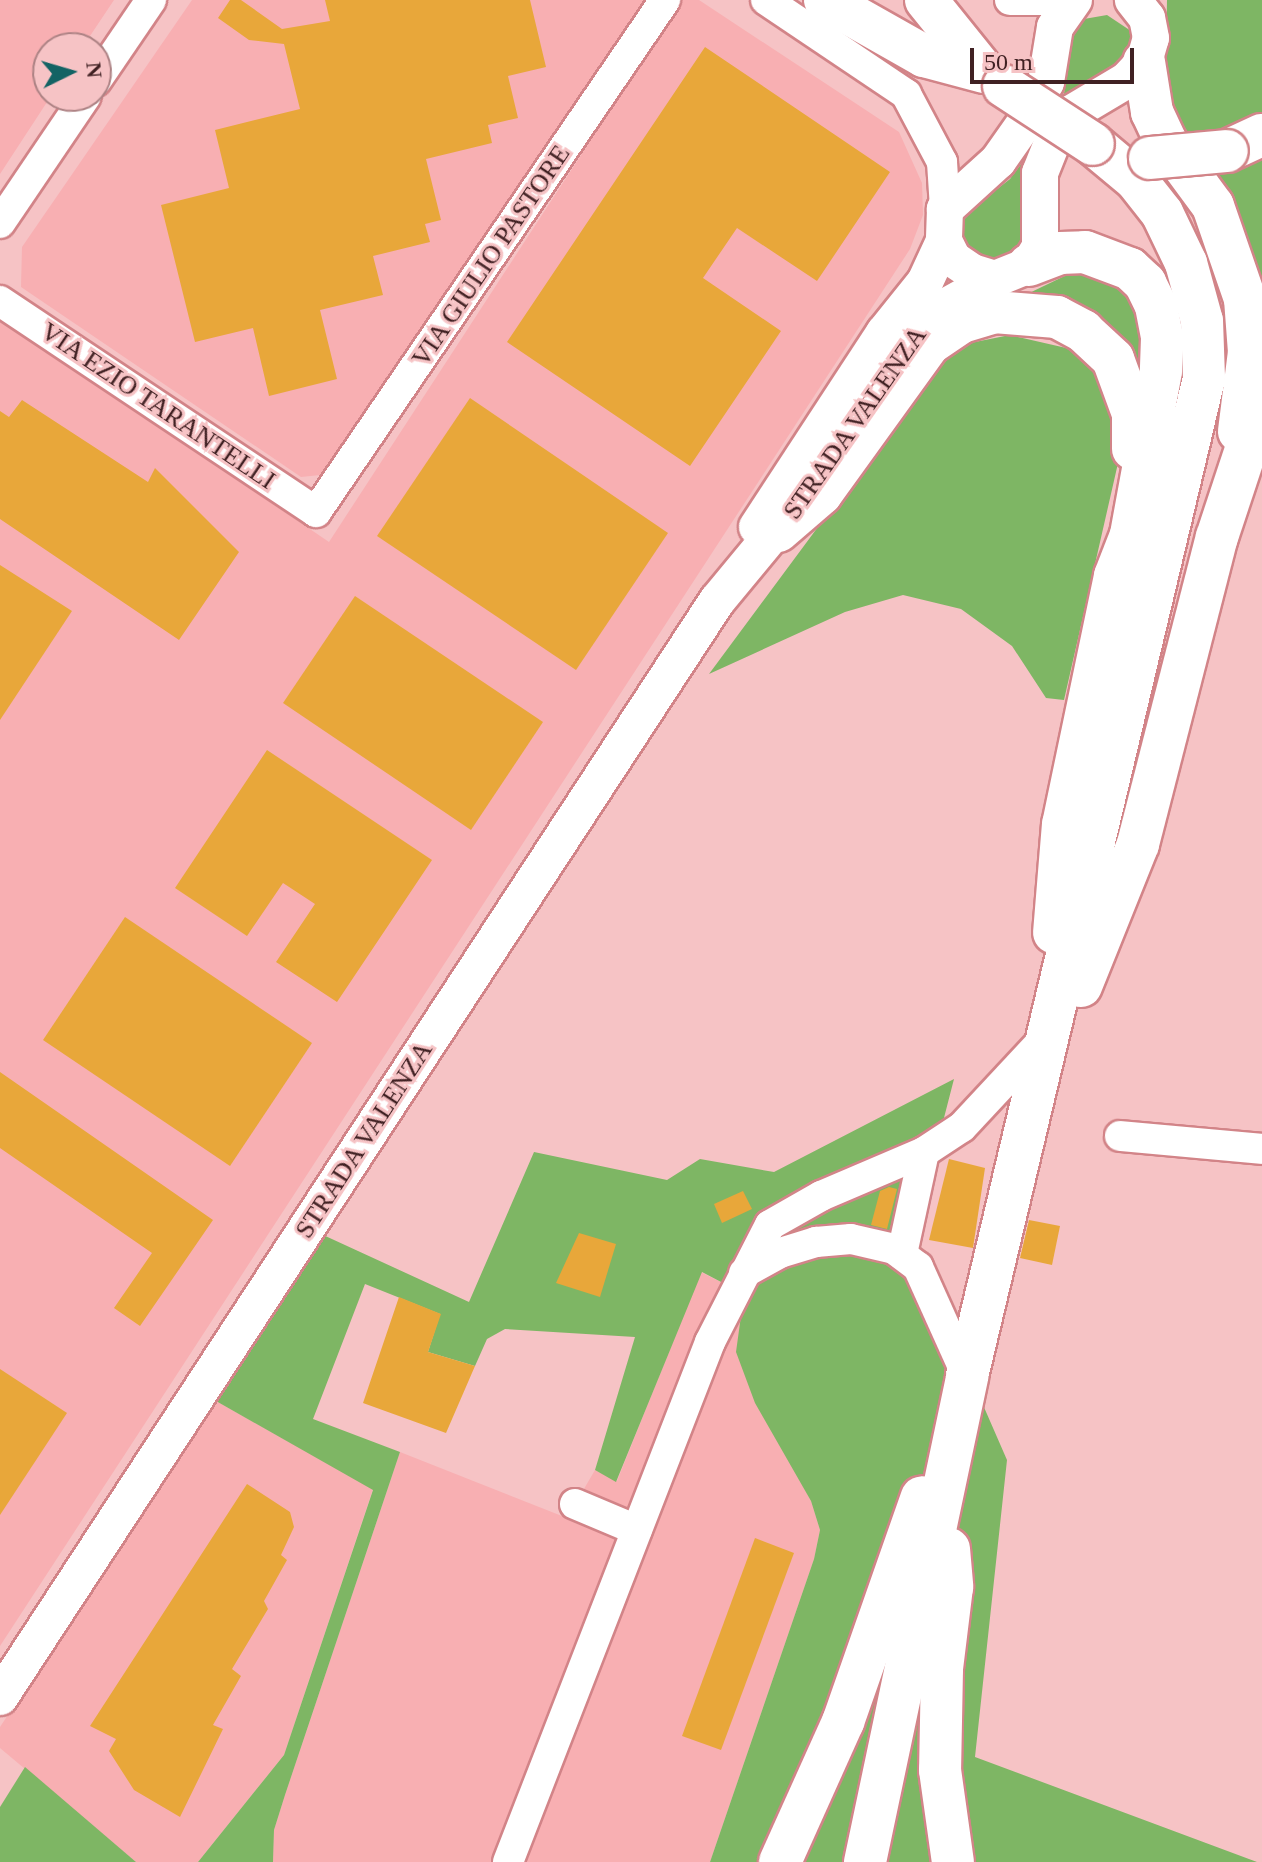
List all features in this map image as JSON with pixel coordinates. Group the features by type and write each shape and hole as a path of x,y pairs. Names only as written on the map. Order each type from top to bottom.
{"highway":[{"path":"825,0 924,56 994,79"},
{"path":"865,1862 967,1376 1052,1030 1204,378 1202,321 1186,263 1162,213 1098,146 874,0"},
{"path":"926,0 994,79"},
{"path":"1052,1030 1088,975 1138,844 1217,537 1245,402 1249,352 1245,299 1213,206 1166,142 1152,112 1144,62"},
{"path":"1098,146 1150,158 1244,143"},
{"path":"1012,272 1060,253 1107,257 1145,283 1156,306 1161,371 1131,535 1115,576"},
{"path":"778,531 821,494 929,344 962,322 994,312 1026,310 1057,317 1083,331 1113,359 1126,385 1133,414 1133,448 1117,534 1115,576 1063,824 1052,1030"},
{"path":"1217,537 1262,401"},
{"path":"780,1862 843,1722 967,1376"},
{"path":"944,1497 952,1587 942,1669 940,1770 953,1862"}],"main road":[{"path":"1074,0 1055,27 1046,82 1024,124 998,161 944,225 953,259 972,272 1012,272 1040,247 1040,173 1056,133 1070,114 1127,80 1144,62 1151,38 1143,6"},
{"name":"STRADA VALENZA","path":"0,1697 729,584 761,520 884,333 925,282 944,225"},
{"name":"STRADA VALENZA","path":"729,584 778,531 905,345 934,313 1012,272"}],"street":[{"path":"112,57 151,0"},
{"name":"VIA GIULIO PASTORE","path":"316,512 665,0"},
{"path":"766,0 906,94 942,162 944,225"},
{"path":"1010,0 1053,0"},
{"path":"0,223 75,112"},
{"name":"VIA EZIO TARANTELLI","path":"0,301 316,512"},
{"path":"508,1862 710,1342 770,1225 821,1196 924,1152 962,1127 1052,1030"},
{"path":"1120,1136 1262,1149"},
{"path":"902,1254 924,1152"},
{"path":"744,1273 780,1253 816,1242 851,1239 902,1254 918,1267 936,1300 967,1376"},
{"path":"575,1504 637,1530"}],"shaded area":[{"path":"0,0 114,0 93,32 32,32 32,112 41,112 0,174"},
{"path":"192,0 649,0 338,464 320,475 301,477 21,287 22,247"},
{"path":"682,0 699,0 899,132 922,183 923,215 910,249 0,1646 0,318 329,542"},
{"path":"701,1272 744,1294 785,1452 811,1501 820,1530 814,1559 710,1862 273,1862 274,1830 400,1452 567,1518 595,1470 617,1481"},
{"path":"216,1401 373,1489 284,1755 198,1862 136,1862 0,1748 0,1727"}],"green space":[{"path":"1167,0 1262,0 1262,126 1191,147 1165,114"},
{"path":"1107,15 1131,31 1135,40 1130,61 1062,107 1074,28 1084,19"},
{"path":"1030,152 1027,237 1010,264 972,259 961,236 962,223 968,212 1010,179"},
{"path":"1262,157 1262,312 1213,175"},
{"path":"1073,272 1100,273 1126,284 1140,310 1143,373 1135,373 1023,296"},
{"path":"1010,335 1075,350 1113,391 1121,450 1064,700 1046,698 1012,646 961,609 903,595 845,612 709,674 938,365 970,343"},
{"path":"954,1079 912,1242 1007,1460 975,1757 1257,1862 710,1862 814,1559 820,1530 811,1501 755,1403 736,1352 744,1294 702,1272 616,1482 595,1470 635,1337 505,1329 487,1339 475,1366 428,1352 440,1314 365,1284 313,1419 400,1452 274,1830 273,1862 198,1862 284,1755 373,1490 216,1401 321,1234 469,1302 534,1152 667,1180 700,1159 774,1172"},
{"path":"25,1767 136,1862 0,1862 0,1807"}],"building":[{"path":"230,0 241,0 282,29 330,21 325,0 530,0 546,67 508,76 518,118 488,125 492,143 426,159 441,220 425,224 430,242 373,256 383,295 320,310 337,379 269,396 253,328 195,342 161,205 229,188 215,130 300,109 284,44 249,40 218,18"},
{"path":"705,47 890,172 817,281 737,228 703,278 781,331 690,466 507,342"},
{"path":"470,398 668,533 576,670 377,536"},
{"path":"22,400 148,482 155,468 239,552 179,640 0,519 0,411 9,417"},
{"path":"0,565 72,611 0,720"},
{"path":"355,596 543,722 471,830 283,703"},
{"path":"267,750 432,860 337,1002 276,962 315,904 283,883 247,936 175,888"},
{"path":"125,917 312,1043 230,1166 43,1040"},
{"path":"0,1072 213,1220 140,1326 114,1308 152,1253 0,1148"},
{"path":"949,1159 985,1168 973,1248 929,1240"},
{"path":"889,1187 897,1189 887,1229 871,1225 880,1191"},
{"path":"743,1191 752,1209 722,1223 714,1204"},
{"path":"1029,1220 1060,1226 1052,1265 1020,1258"},
{"path":"579,1233 616,1244 600,1297 556,1283"},
{"path":"399,1297 441,1314 428,1352 475,1366 446,1433 363,1403"},
{"path":"0,1369 67,1413 0,1515"},
{"path":"247,1484 290,1512 294,1527 281,1555 287,1560 264,1601 268,1609 232,1669 241,1676 213,1725 223,1729 180,1817 134,1790 109,1751 116,1739 90,1726"},
{"path":"755,1538 794,1553 721,1750 682,1736"}]}
